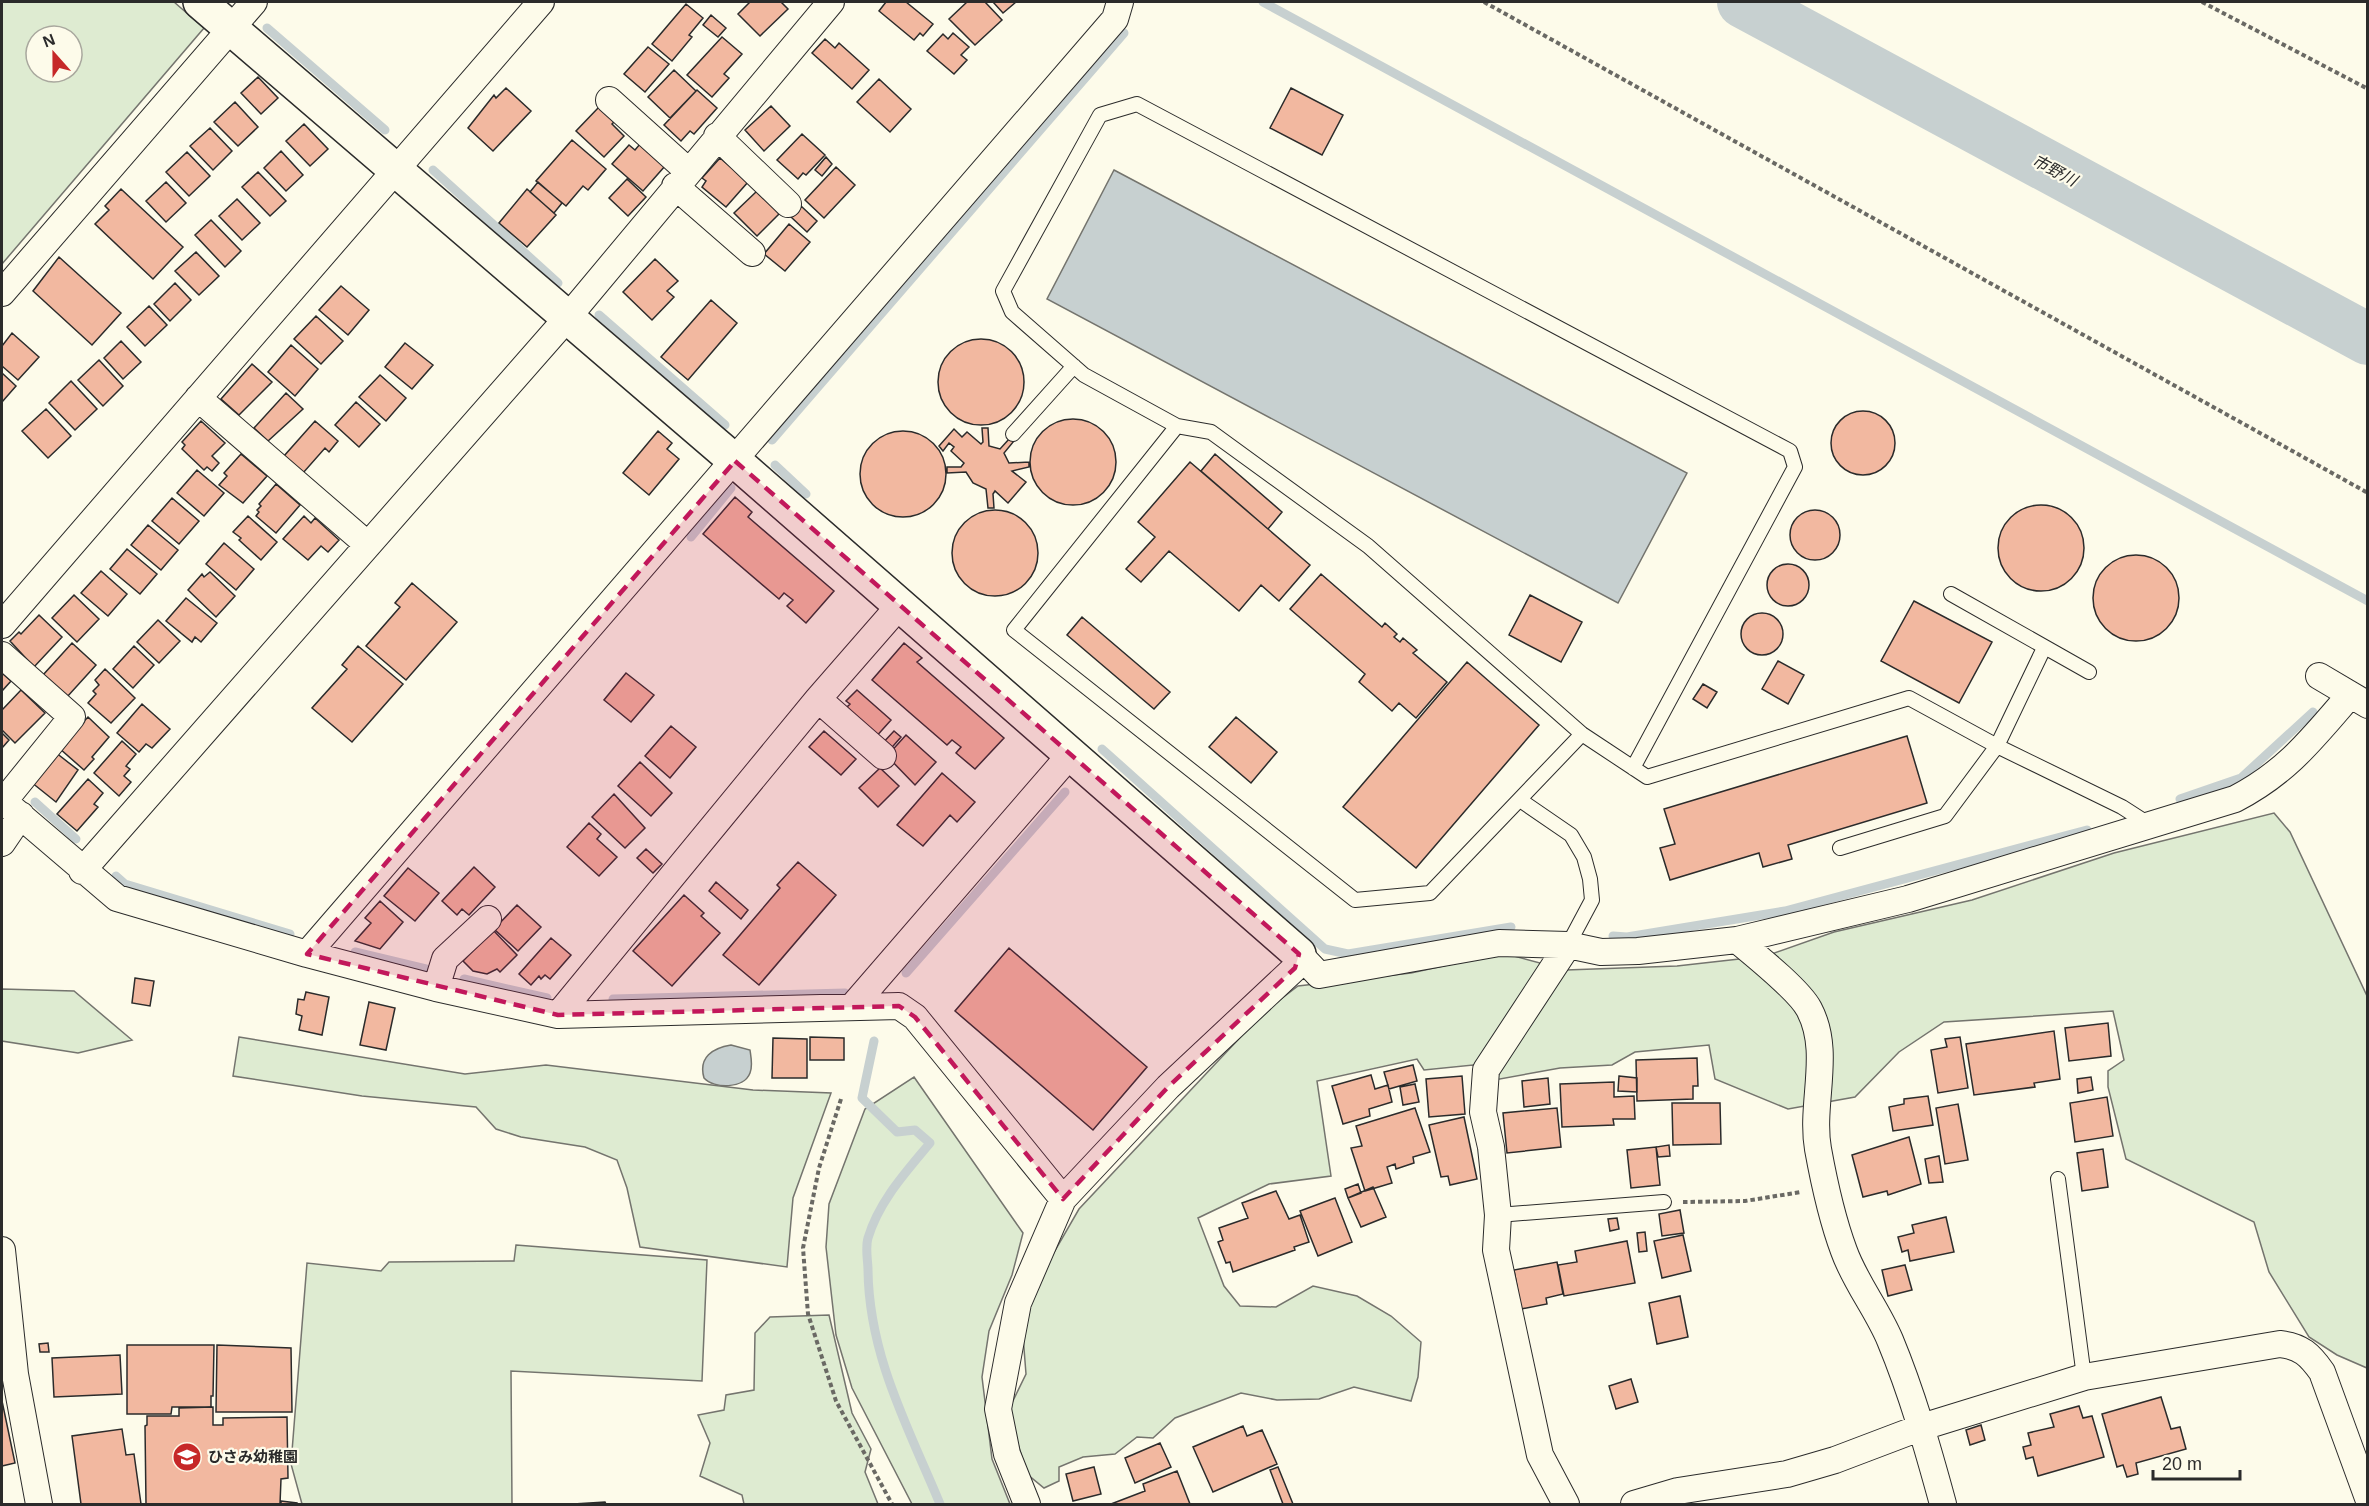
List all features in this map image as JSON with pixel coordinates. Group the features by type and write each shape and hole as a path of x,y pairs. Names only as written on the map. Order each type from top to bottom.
{"street":[{"path":"200,2 394,171 735,461 1299,954 1319,975 1499,942 1568,945 1601,952 1638,951 1737,940 1908,899 2235,799 2266,783 2359,700 2319,676"},
{"path":"2,293 254,2"},
{"path":"2,625 541,2"},
{"path":"82,871 568,317 831,2"},
{"path":"307,954 735,461 1114,19 1120,2"},
{"path":"609,100 752,253"},
{"path":"717,136 788,204"},
{"path":"198,398 368,545"},
{"path":"558,1015 818,699 900,605"},
{"path":"2,655 72,717 9,805 2,843"},
{"path":"818,699 883,756"},
{"path":"852,1007 1070,755"},
{"path":"9,805 82,871 117,898 307,954 436,988 558,1015 898,1006 915,1017 1063,1199"},
{"path":"436,988 445,959 488,919"},
{"path":"1737,940 1776,974 1809,1008 1819,1040 1817,1136 1827,1188 1844,1250 1889,1338 1922,1426 1944,1504"},
{"path":"1566,1504 1540,1455 1496,1250 1498,1215 1491,1147 1483,1112 1486,1070 1568,945"},
{"path":"1027,1504 1007,1454 998,1408 1018,1304 1063,1199 1168,1087 1295,969 1299,954"},
{"path":"2,1250 15,1374 39,1504"},
{"path":"1634,1504 1678,1491 1787,1474 1835,1460 1922,1426 2084,1377 2280,1344 2301,1348 2312,1357 2322,1372 2367,1498"}],"lane":[{"path":"1632,768 1795,467 1790,451 1137,104 1100,115 1003,291 1012,312 1074,366 1177,426 1211,432 1368,546 1582,734 1632,768 1647,777 1909,698 1997,746 2122,807 2150,825"},
{"path":"1013,434 1074,366"},
{"path":"1177,426 1014,630 1355,900 1430,893 1582,734"},
{"path":"1951,594 2090,672"},
{"path":"1840,848 1945,816 1997,746 2044,648"},
{"path":"1520,800 1571,835 1584,856 1592,900 1568,945"},
{"path":"2058,1179 2084,1377"},
{"path":"1498,1215 1664,1202"}],"path":[{"path":"1484,2 2367,493"},
{"path":"2202,2 2367,89"},
{"path":"841,1099 819,1168 803,1248 808,1314 836,1401 892,1504"},
{"path":"1664,1202 1745,1201 1827,1188"}],"highlighted area":[{"path":"735,461 1299,954 1295,968 1168,1087 1063,1199 915,1017 899,1006 558,1015 307,954"}],"green space":[{"path":"2,2 174,2 204,28 2,264"},
{"path":"2274,813 2290,832 2367,996 2367,1368 2337,1355 2309,1337 2269,1272 2254,1222 2126,1159 2108,1087 2108,1071 2124,1060 2113,1011 1944,1022 1899,1052 1855,1097 1788,1109 1715,1079 1709,1045 1635,1052 1612,1065 1560,1068 1478,1083 1473,1065 1424,1070 1417,1059 1317,1081 1331,1176 1269,1184 1198,1218 1224,1286 1240,1306 1276,1307 1313,1286 1357,1296 1391,1316 1421,1342 1418,1377 1411,1401 1354,1387 1319,1399 1277,1400 1241,1393 1175,1418 1153,1438 1137,1437 1115,1454 1083,1457 1059,1467 1059,1481 1044,1488 1027,1474 1008,1411 1026,1374 1022,1323 1053,1254 1079,1209 1265,1011 1298,986 1411,973 1503,953 1566,970 1677,966 1766,956 1834,932 1972,900 2114,853"},
{"path":"2,989 74,991 132,1040 78,1053 2,1041"},
{"path":"239,1037 465,1074 546,1065 753,1090 831,1093 793,1198 787,1267 640,1247 627,1188 617,1160 585,1147 521,1137 496,1129 476,1107 362,1096 233,1076"},
{"path":"914,1077 1023,1233 1012,1275 989,1331 982,1377 992,1459 1010,1504 912,1504 852,1388 836,1335 826,1247 829,1204 865,1109"},
{"path":"516,1245 707,1260 702,1381 511,1371 512,1504 302,1504 291,1464 307,1263 381,1271 389,1262 514,1261"},
{"path":"829,1315 852,1413 871,1449 865,1472 878,1504 744,1504 742,1495 700,1476 710,1443 698,1415 724,1410 726,1395 754,1390 755,1333 770,1317"}],"shaded area":[{"path":"1114,170 1687,473 1618,603 1047,299"},
{"path":"731,1045 750,1050 752,1064 750,1073 742,1082 735,1085 709,1082 704,1078 705,1059 718,1048"}],"building":[{"path":"750,2 781,2 788,9 760,36 738,14"},
{"path":"886,2 906,2 933,24 923,36 920,33 914,40 879,11"},
{"path":"967,2 985,2 1002,20 975,45 949,19"},
{"path":"993,2 1016,2 1003,13"},
{"path":"686,4 703,18 689,35 692,37 672,61 652,44"},
{"path":"711,15 726,28 718,37 703,25"},
{"path":"953,33 969,47 961,55 967,60 954,74 927,51 943,34 948,39"},
{"path":"722,37 742,54 724,74 729,78 712,97 687,75"},
{"path":"825,39 835,48 839,43 869,70 852,89 812,53"},
{"path":"648,47 669,64 645,92 624,74"},
{"path":"674,70 696,91 670,118 648,97"},
{"path":"258,77 278,98 261,114 241,93"},
{"path":"879,79 911,109 890,132 857,102"},
{"path":"506,88 531,111 493,151 468,128 494,95 496,98"},
{"path":"1291,88 1343,115 1322,155 1270,128"},
{"path":"697,90 717,108 694,134 690,131 681,141 664,125"},
{"path":"235,102 258,127 238,146 214,122"},
{"path":"771,106 790,126 764,151 745,130"},
{"path":"599,107 615,121 612,124 624,136 604,157 576,131"},
{"path":"304,124 328,149 310,166 286,141"},
{"path":"210,128 232,151 213,170 190,146"},
{"path":"802,134 825,155 806,175 803,173 798,179 777,160"},
{"path":"572,140 606,169 588,190 583,186 566,206 536,181"},
{"path":"640,144 665,166 643,191 612,164 629,145 635,150"},
{"path":"281,151 303,175 286,191 264,168"},
{"path":"187,152 210,176 189,196 166,172"},
{"path":"826,157 832,164 822,176 815,170"},
{"path":"720,158 748,182 726,207 702,187 706,181 702,178"},
{"path":"836,167 855,185 824,218 805,200"},
{"path":"258,172 286,201 270,216 242,187"},
{"path":"627,179 646,197 628,216 609,198"},
{"path":"166,182 186,203 166,222 146,201"},
{"path":"538,182 562,203 554,213 530,192"},
{"path":"121,189 183,247 153,279 95,224 109,210 105,206"},
{"path":"527,189 556,215 527,247 499,223"},
{"path":"757,191 779,214 757,236 734,213"},
{"path":"237,199 260,223 242,240 219,216"},
{"path":"801,206 817,221 807,232 791,217"},
{"path":"211,220 241,251 225,267 195,235"},
{"path":"789,224 810,242 785,271 764,254"},
{"path":"196,252 219,276 199,295 175,271"},
{"path":"59,257 121,313 92,345 33,291"},
{"path":"655,259 678,281 667,291 674,297 652,320 623,292"},
{"path":"175,283 191,300 170,321 154,304"},
{"path":"341,286 369,310 348,335 319,310"},
{"path":"711,300 737,323 688,380 661,357"},
{"path":"149,306 167,325 145,346 127,327"},
{"path":"316,316 343,341 321,364 294,339"},
{"path":"12,333 39,357 18,380 2,366 2,346"},
{"path":"981,339 1005,346 1017,358 1024,382 1017,406 1005,418 981,425 957,418 945,406 938,382 945,358 957,346"},
{"path":"121,341 141,362 123,379 104,358"},
{"path":"405,343 433,365 412,389 385,367"},
{"path":"291,345 318,369 295,396 268,372"},
{"path":"99,360 123,386 103,406 78,380"},
{"path":"252,364 272,382 239,415 221,399"},
{"path":"2,373 16,386 2,402"},
{"path":"380,375 406,398 386,421 359,397"},
{"path":"71,381 97,409 75,430 49,403"},
{"path":"286,393 303,409 268,441 254,428"},
{"path":"356,402 380,424 359,447 335,425"},
{"path":"46,409 71,436 48,458 22,431"},
{"path":"1857,411 1869,411 1886,420 1893,431 1895,443 1893,455 1886,466 1869,475 1857,475 1845,470 1836,461 1831,449 1831,437 1836,425 1845,416"},
{"path":"1073,419 1097,426 1109,438 1116,462 1109,486 1097,498 1073,505 1049,498 1037,486 1030,462 1037,438 1049,426"},
{"path":"201,421 225,443 212,456 219,463 212,471 207,467 204,470 182,449 185,445 182,442"},
{"path":"315,421 338,441 329,452 325,448 303,473 284,456"},
{"path":"982,428 988,428 989,446 1000,449 1010,438 1014,441 1004,453 1009,463 1029,462 1029,467 1012,471 1026,482 1008,503 995,491 993,494 994,508 988,508 986,489 973,483 966,472 947,473 947,467 961,467 964,463 951,451 954,447 949,443 943,451 939,446 954,429 962,437 967,432 981,444 983,442"},
{"path":"658,431 672,443 667,449 679,459 649,495 623,473"},
{"path":"903,431 927,438 939,450 946,474 939,498 927,510 903,517 879,510 867,498 860,474 867,450 879,438"},
{"path":"241,454 267,476 243,503 219,485 227,476 224,473"},
{"path":"1215,454 1282,512 1268,529 1201,471"},
{"path":"1190,462 1310,565 1279,601 1261,585 1239,611 1169,551 1141,582 1126,569 1155,537 1138,522"},
{"path":"197,470 224,493 204,516 177,493"},
{"path":"276,484 300,505 276,533 256,516 261,506 259,504"},
{"path":"735,497 752,512 748,517 834,591 806,623 787,606 793,600 784,593 779,599 703,534"},
{"path":"172,498 199,521 179,544 152,521"},
{"path":"2041,505 2065,512 2077,524 2084,548 2077,572 2065,584 2041,591 2017,584 2005,572 1998,548 2005,524 2017,512"},
{"path":"995,510 1019,517 1031,529 1038,553 1031,577 1019,589 995,596 971,589 959,577 952,553 959,529 971,517"},
{"path":"1815,510 1833,517 1840,535 1833,553 1815,560 1797,553 1790,535 1797,517"},
{"path":"248,516 277,542 261,560 233,532"},
{"path":"304,516 311,523 315,518 339,540 328,552 321,546 308,560 283,539"},
{"path":"148,525 178,550 161,570 131,545"},
{"path":"224,543 254,569 236,590 206,564"},
{"path":"127,549 157,574 140,594 110,569"},
{"path":"2136,555 2160,562 2172,574 2179,598 2172,622 2160,634 2136,641 2112,634 2100,622 2093,598 2100,574 2112,562"},
{"path":"1788,564 1803,570 1809,585 1803,600 1788,606 1773,600 1767,585 1773,570"},
{"path":"101,571 127,594 108,616 81,593"},
{"path":"210,572 235,596 216,617 188,590 202,574 204,577"},
{"path":"1321,574 1382,627 1385,623 1397,634 1394,637 1400,642 1403,638 1417,650 1413,653 1447,682 1416,718 1399,703 1392,711 1359,682 1365,674 1290,609"},
{"path":"412,583 457,622 406,680 366,646 400,607 395,603"},
{"path":"74,595 99,619 77,642 52,618"},
{"path":"1530,595 1582,622 1561,662 1509,635"},
{"path":"186,598 217,623 201,642 195,637 192,642 166,621"},
{"path":"1914,601 1992,642 1959,703 1881,661"},
{"path":"1762,613 1777,619 1783,634 1777,649 1762,655 1747,649 1741,634 1747,619"},
{"path":"39,615 62,637 34,667 10,641 19,632 21,634"},
{"path":"1082,617 1170,692 1154,709 1067,635"},
{"path":"158,620 180,641 159,663 137,642"},
{"path":"72,643 96,665 67,697 43,675"},
{"path":"904,643 922,658 917,662 1004,738 975,769 956,753 961,747 952,740 947,745 872,680"},
{"path":"134,646 154,665 133,688 113,669"},
{"path":"358,646 403,684 352,742 312,708 347,669 342,665"},
{"path":"1778,661 1804,675 1788,704 1762,689"},
{"path":"1467,662 1539,725 1416,868 1343,807"},
{"path":"105,669 135,698 111,723 88,703 96,694 93,691 99,685 95,680"},
{"path":"2,673 11,681 2,691"},
{"path":"626,673 654,695 631,722 604,700"},
{"path":"1703,684 1717,692 1707,708 1693,699"},
{"path":"21,690 45,713 15,743 2,730 2,710"},
{"path":"857,690 891,720 874,739 843,711 850,704 846,701"},
{"path":"142,704 170,729 152,748 146,744 139,752 117,733"},
{"path":"88,717 109,737 84,770 59,748"},
{"path":"1236,717 1277,752 1251,783 1209,747"},
{"path":"671,726 696,747 670,778 645,756"},
{"path":"824,731 856,759 841,775 809,747"},
{"path":"894,731 901,737 887,753 880,746"},
{"path":"2,733 9,740 2,748"},
{"path":"906,735 936,762 915,785 887,756"},
{"path":"1907,736 1927,803 1788,845 1792,859 1763,867 1759,853 1670,880 1660,848 1675,844 1664,809"},
{"path":"122,741 136,754 126,766 130,769 124,776 131,782 119,796 94,773"},
{"path":"55,752 78,770 56,802 31,782"},
{"path":"640,762 672,793 651,816 618,786"},
{"path":"880,768 899,786 878,807 859,788"},
{"path":"942,773 975,802 957,822 950,815 923,846 897,825"},
{"path":"88,779 103,793 94,804 98,807 77,831 57,814"},
{"path":"614,794 645,828 625,848 592,817"},
{"path":"589,823 601,834 597,839 617,857 599,876 567,847"},
{"path":"646,849 662,864 653,873 637,858"},
{"path":"798,862 836,895 759,985 723,955 780,888 777,885"},
{"path":"474,867 495,887 469,915 462,909 457,915 442,901"},
{"path":"408,868 439,893 415,921 384,896"},
{"path":"716,882 748,910 741,919 709,891"},
{"path":"684,895 704,913 701,916 720,933 672,986 633,951"},
{"path":"380,901 403,922 380,949 355,941 371,923 365,918"},
{"path":"517,905 541,927 518,951 494,929"},
{"path":"493,930 517,955 500,972 497,969 487,974 473,971 463,961"},
{"path":"551,938 571,955 550,979 545,975 541,979 539,976 531,985 519,974"},
{"path":"1009,948 1147,1067 1093,1130 955,1011"},
{"path":"135,978 154,981 150,1006 132,1003"},
{"path":"306,992 329,997 322,1035 299,1030 302,1016 296,1014 298,999 304,1000"},
{"path":"369,1002 395,1008 386,1050 360,1045"},
{"path":"2108,1023 2111,1056 2069,1061 2065,1028"},
{"path":"2054,1031 2060,1079 2034,1083 2035,1087 1974,1095 1966,1044"},
{"path":"810,1037 844,1038 844,1060 810,1060"},
{"path":"1960,1037 1968,1088 1938,1093 1931,1050 1947,1047 1945,1039"},
{"path":"773,1038 807,1039 807,1078 772,1078"},
{"path":"1697,1058 1698,1086 1693,1086 1693,1099 1637,1101 1636,1060"},
{"path":"1413,1065 1417,1081 1389,1089 1384,1072"},
{"path":"1371,1075 1375,1089 1388,1085 1392,1102 1369,1109 1370,1116 1343,1124 1332,1086"},
{"path":"1462,1076 1465,1114 1429,1117 1426,1079"},
{"path":"1619,1076 1637,1078 1637,1092 1618,1091"},
{"path":"2091,1077 2093,1090 2078,1093 2077,1079"},
{"path":"1548,1078 1550,1104 1524,1107 1522,1081"},
{"path":"1614,1082 1614,1097 1634,1096 1635,1119 1613,1119 1614,1125 1562,1127 1560,1084"},
{"path":"1415,1084 1419,1102 1403,1105 1400,1087"},
{"path":"1928,1096 1933,1125 1893,1131 1889,1107 1904,1104 1904,1099"},
{"path":"2107,1097 2113,1136 2075,1142 2070,1103"},
{"path":"1672,1103 1720,1103 1721,1144 1673,1145"},
{"path":"1958,1104 1968,1160 1945,1164 1936,1108"},
{"path":"1415,1108 1430,1152 1413,1157 1414,1163 1396,1169 1395,1164 1387,1167 1392,1183 1365,1191 1351,1148 1362,1146 1356,1126"},
{"path":"1557,1108 1561,1147 1507,1153 1503,1113"},
{"path":"1464,1117 1477,1179 1450,1185 1448,1176 1441,1177 1429,1125"},
{"path":"1909,1137 1921,1184 1888,1195 1887,1191 1863,1197 1852,1155"},
{"path":"1669,1145 1670,1156 1658,1157 1656,1147"},
{"path":"1656,1147 1660,1185 1631,1188 1627,1150"},
{"path":"2103,1149 2108,1187 2082,1191 2077,1153"},
{"path":"1939,1156 1943,1182 1929,1183 1925,1159"},
{"path":"1358,1184 1361,1193 1348,1198 1345,1189"},
{"path":"1373,1187 1386,1217 1361,1227 1348,1198"},
{"path":"1276,1191 1289,1219 1300,1215 1309,1242 1294,1247 1295,1250 1233,1272 1230,1262 1226,1263 1218,1242 1223,1240 1219,1228 1248,1218 1242,1203"},
{"path":"1335,1198 1352,1242 1318,1256 1300,1211"},
{"path":"1680,1210 1684,1233 1662,1236 1659,1214"},
{"path":"1946,1217 1954,1252 1910,1261 1908,1250 1902,1252 1898,1237 1914,1233 1912,1225"},
{"path":"1617,1218 1619,1229 1610,1231 1608,1219"},
{"path":"1645,1232 1647,1251 1639,1252 1637,1233"},
{"path":"1683,1235 1691,1271 1662,1278 1654,1241"},
{"path":"1627,1241 1635,1283 1564,1296 1558,1265 1577,1262 1575,1251"},
{"path":"1557,1262 1563,1294 1546,1298 1547,1304 1521,1309 1514,1270"},
{"path":"1905,1265 1912,1290 1888,1296 1882,1270"},
{"path":"1680,1296 1688,1337 1657,1344 1649,1303"},
{"path":"48,1343 49,1352 40,1352 39,1344"},
{"path":"127,1345 214,1345 211,1407 172,1407 171,1414 127,1414"},
{"path":"217,1345 291,1348 292,1412 216,1412"},
{"path":"120,1355 122,1394 54,1397 52,1358"},
{"path":"1631,1379 1638,1402 1616,1409 1609,1386"},
{"path":"2161,1397 2171,1429 2180,1427 2186,1449 2136,1463 2138,1474 2127,1477 2123,1465 2117,1467 2102,1414"},
{"path":"2,1401 15,1463 2,1466"},
{"path":"2079,1406 2083,1418 2092,1416 2104,1457 2038,1476 2033,1457 2026,1459 2023,1447 2031,1445 2028,1433 2054,1427 2050,1414"},
{"path":"213,1407 213,1425 223,1425 223,1418 287,1417 288,1478 281,1479 280,1504 146,1504 145,1426 147,1416 179,1416 179,1408"},
{"path":"1981,1425 1985,1440 1970,1445 1966,1430"},
{"path":"1243,1426 1247,1436 1262,1430 1277,1464 1213,1492 1193,1447"},
{"path":"122,1429 126,1455 134,1454 141,1504 81,1504 72,1436"},
{"path":"1160,1443 1171,1467 1135,1483 1125,1458"},
{"path":"1094,1467 1101,1494 1073,1501 1066,1474"},
{"path":"1278,1467 1293,1504 1283,1504 1270,1470"},
{"path":"1177,1471 1190,1504 1111,1504 1145,1491 1143,1484"},
{"path":"281,1501 297,1503 297,1504 281,1504"},
{"path":"605,1502 606,1504 573,1504"}],"waterway":[{"path":"1263,2 2368,601"},
{"name":"市野川","path":"1743,2 2368,339"},
{"path":"267,28 385,130"},
{"path":"772,440 1124,33"},
{"path":"433,170 558,283"},
{"path":"599,315 725,425"},
{"path":"775,465 806,494"},
{"path":"691,537 731,488"},
{"path":"2180,799 2241,778 2313,712"},
{"path":"1102,749 1325,949 1348,954 1511,927"},
{"path":"906,973 1065,792"},
{"path":"35,802 76,839"},
{"path":"1613,936 1627,937 1785,911 2087,830"},
{"path":"116,876 125,884 290,934"},
{"path":"355,952 426,969"},
{"path":"464,979 547,998"},
{"path":"613,999 845,993"},
{"path":"874,1041 862,1098 897,1132 915,1130 930,1143 886,1199 873,1224 867,1250 870,1302 883,1362 903,1419 940,1504"}],"place":[{"name":"ひさみ幼稚園","path":"187,1457"}]}
